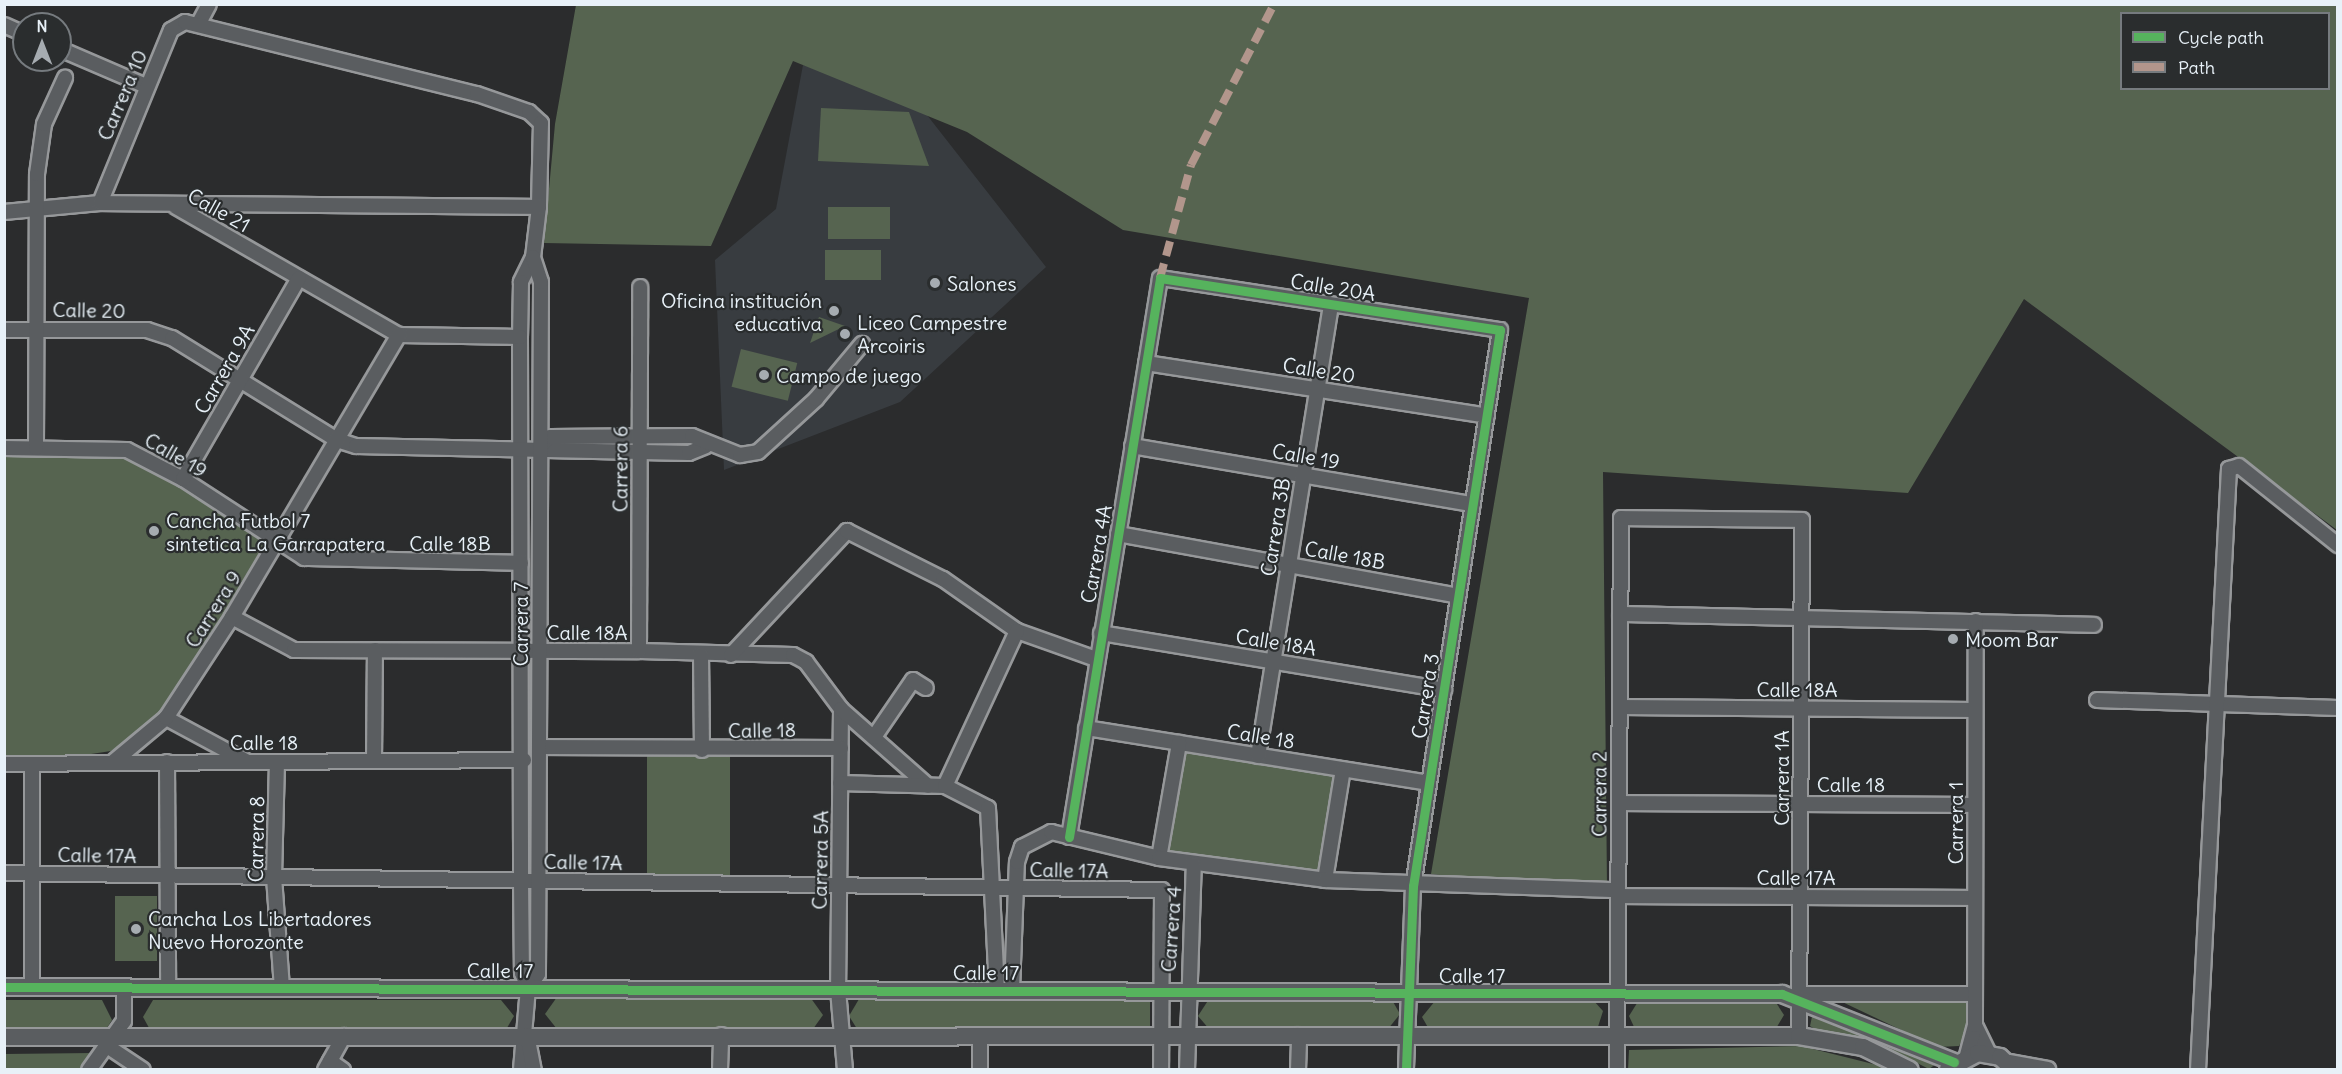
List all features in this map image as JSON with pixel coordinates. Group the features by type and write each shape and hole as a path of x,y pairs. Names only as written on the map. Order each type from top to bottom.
{"street":[{"path":"199,23 209,4"},
{"name":"Carrera 10","path":"100,203 146,86 171,30 199,23"},
{"name":"Carrera 7","path":"199,23 477,94 529,111 541,123 539,207 532,257 521,282 520,447 524,760 521,881 522,973 528,988 527,1035 520,1070"},
{"path":"72,54 146,86"},
{"path":"36,448 34,228 41,213 37,174 44,124 65,78"},
{"name":"Calle 21","path":"4,212 41,213 64,205 100,203 174,206 399,335"},
{"path":"174,206 539,207"},
{"name":"Carrera 7","path":"528,988 538,974 539,881 541,282 532,257"},
{"name":"Carrera 9A","path":"183,479 299,278"},
{"name":"Calle 20A","path":"1160,278 1500,330"},
{"name":"Carrera 4A","path":"1069,837 1096,659 1160,278"},
{"name":"Carrera 6","path":"639,651 640,287"},
{"name":"Carrera 3B","path":"1258,756 1331,305"},
{"name":"Calle 20","path":"4,330 147,330 172,338 239,382 336,440"},
{"name":"Carrera 3","path":"1406,1070 1413,886 1500,330"},
{"path":"399,335 520,337"},
{"name":"Carrera 9","path":"112,763 166,718 232,617 399,335"},
{"path":"540,446 550,437 693,436 709,447 740,455 758,452 816,399 862,344"},
{"name":"Calle 20","path":"1146,363 1487,416"},
{"path":"336,440 378,450 540,446 551,452 689,453 709,447"},
{"name":"Calle 19","path":"1132,446 1473,504"},
{"name":"Calle 19","path":"4,448 127,450 183,479 276,544"},
{"path":"2198,1070 2229,469 2239,466 2337,545"},
{"name":"Carrera 2","path":"1617,1070 1621,518 1802,520"},
{"name":"Carrera 1A","path":"1799,1036 1802,520"},
{"path":"731,655 847,531 943,579 1017,631 1096,659"},
{"name":"Calle 18B","path":"1118,534 1458,596"},
{"name":"Calle 18B","path":"276,544 304,558 330,563 521,563"},
{"path":"1620,614 2094,625"},
{"name":"Calle 18A","path":"232,617 294,650 639,651 793,656 806,662 841,709"},
{"name":"Carrera 1","path":"1976,621 1973,994 1975,1025 1989,1054"},
{"path":"945,786 1017,631"},
{"name":"Calle 18A","path":"1101,633 1444,690"},
{"path":"374,761 375,650"},
{"path":"701,654 702,750"},
{"path":"874,737 913,680 926,688"},
{"path":"2097,700 2217,700 2337,708"},
{"name":"Calle 18A","path":"1620,707 1975,710"},
{"path":"841,709 928,786"},
{"name":"Carrera 5A","path":"841,709 838,990 845,1070"},
{"path":"166,718 248,762"},
{"name":"Calle 18","path":"1086,728 1429,783"},
{"name":"Carrera 4","path":"1159,858 1179,743"},
{"name":"Calle 18","path":"539,747 702,750 841,748"},
{"name":"Calle 18","path":"4,764 524,760"},
{"path":"167,762 168,988"},
{"name":"Carrera 8","path":"277,762 274,877 282,988"},
{"path":"32,764 32,987"},
{"path":"1325,880 1343,769"},
{"path":"840,783 945,786 979,800 990,816 1004,990"},
{"name":"Calle 18","path":"1619,803 1974,804"},
{"name":"Calle 17A","path":"1014,888 1022,847 1051,832 1159,858 1325,880 1413,886 1618,893 1974,898"},
{"name":"Carrera 4","path":"1187,1070 1186,991 1194,864"},
{"name":"Calle 17A","path":"4,873 1162,890 1160,991"},
{"path":"1004,990 1014,888"},
{"name":"Calle 17","path":"4,987 1618,993 1799,996 1956,1062"},
{"path":"88,1070 124,1021 124,988"},
{"path":"1160,991 1161,1070"},
{"path":"1799,996 1973,994"},
{"name":"Carrera 1","path":"1956,1062 1975,1025"},
{"path":"4,1037 111,1041 527,1035 1799,1036 1863,1047 1910,1070"},
{"name":"Carrera 7","path":"527,1035 534,1070"},
{"path":"720,1070 721,1035"},
{"path":"980,1035 980,1070"},
{"path":"1298,1070 1299,1035"},
{"path":"343,1070 328,1065 344,1036"},
{"path":"111,1041 143,1070"},
{"path":"1956,1062 1989,1054 2011,1066 2047,1070"}],"shaded area":[{"name":"Liceo Campestre Arcoiris","path":"803,65 916,101 1046,267 900,402 724,470 715,260 776,209"}],"green space":[{"path":"576,5 2337,5 2337,530 2024,299 1908,493 1603,472 1607,886 1532,885 1431,874 1529,298 1123,230 967,132 793,61 711,246 544,243 555,124"},
{"path":"821,108 909,112 929,166 818,161"},
{"path":"828,207 890,207 890,239 828,239"},
{"path":"825,250 881,250 881,280 825,280"},
{"path":"819,317 845,326 810,343"},
{"name":"Campo de juego","path":"741,349 797,363 788,401 732,387"},
{"path":"5,454 126,455 268,541 157,721 111,751 45,761 5,759"},
{"path":"1181,747 1340,772 1324,876 1165,851"},
{"path":"647,756 730,756 730,877 647,877"},
{"name":"Cancha Los Libertadores Nuevo Horozonte","path":"115,896 157,896 157,961 115,961"},
{"path":"557,997 810,997 823,1015 813,1029 557,1029 545,1014"},
{"path":"1150,997 1150,1030 859,1032 849,1016 859,999"},
{"path":"1209,999 1392,1000 1400,1014 1388,1029 1210,1030 1198,1016"},
{"path":"1836,999 1966,999 1967,1032 1959,1046 1937,1047"},
{"path":"4,1000 102,1000 112,1020 103,1034 5,1034"},
{"path":"153,1000 501,1000 514,1016 504,1033 153,1035 143,1017"},
{"path":"1593,1000 1603,1011 1597,1030 1430,1031 1422,1017 1435,1001"},
{"path":"1639,1000 1775,1001 1784,1015 1775,1030 1635,1029 1629,1016"},
{"path":"1813,1012 1940,1061 1929,1069 1883,1046 1818,1031 1810,1026"},
{"path":"1801,1046 1897,1070 1628,1070 1629,1050"},
{"path":"93,1053 82,1070 5,1069 4,1054"}],"marked path":[{"path":"1160,278 1191,165 1274,4"}],"cycle path":[{"path":"1069,837 1160,278 1500,330 1413,886 1406,1070"},
{"path":"4,987 1782,994 1954,1062"}],"place":[{"name":"Salones","path":"935,283"},
{"name":"Oficina institución educativa","path":"834,311"},
{"name":"Liceo Campestre Arcoiris","path":"845,334"},
{"name":"Campo de juego","path":"764,375"},
{"name":"Cancha Futbol 7 sintetica La Garrapatera","path":"154,531"},
{"name":"Moom Bar","path":"1953,639"},
{"name":"Cancha Los Libertadores Nuevo Horozonte","path":"136,929"}]}
